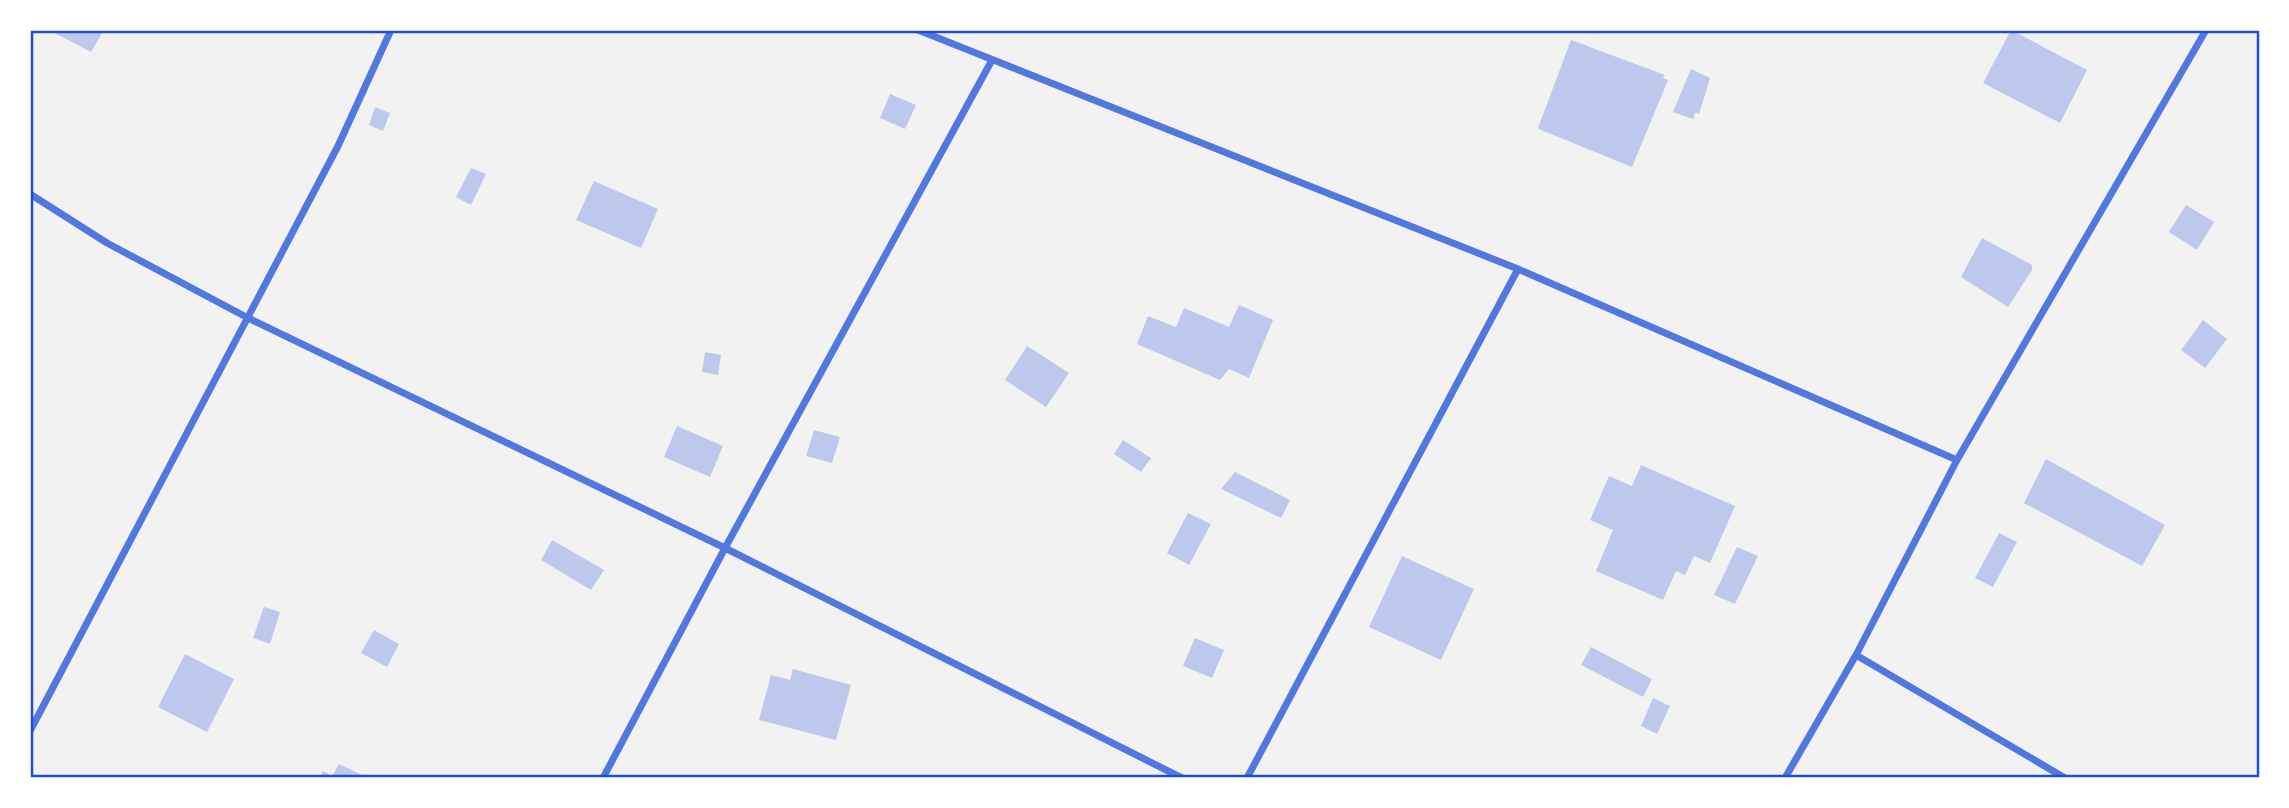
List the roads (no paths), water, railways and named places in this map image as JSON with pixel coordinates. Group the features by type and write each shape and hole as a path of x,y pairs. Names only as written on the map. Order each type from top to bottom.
{"street":[{"path":"30,731 338,146 391,30"},
{"path":"918,30 1518,269 1958,460"},
{"path":"1785,778 1856,655 1958,460 2206,30"},
{"path":"603,778 725,548 992,60"},
{"path":"30,194 107,243 248,318 725,548 1182,778"},
{"path":"1247,778 1518,269"},
{"path":"1856,655 2065,778"}]}
